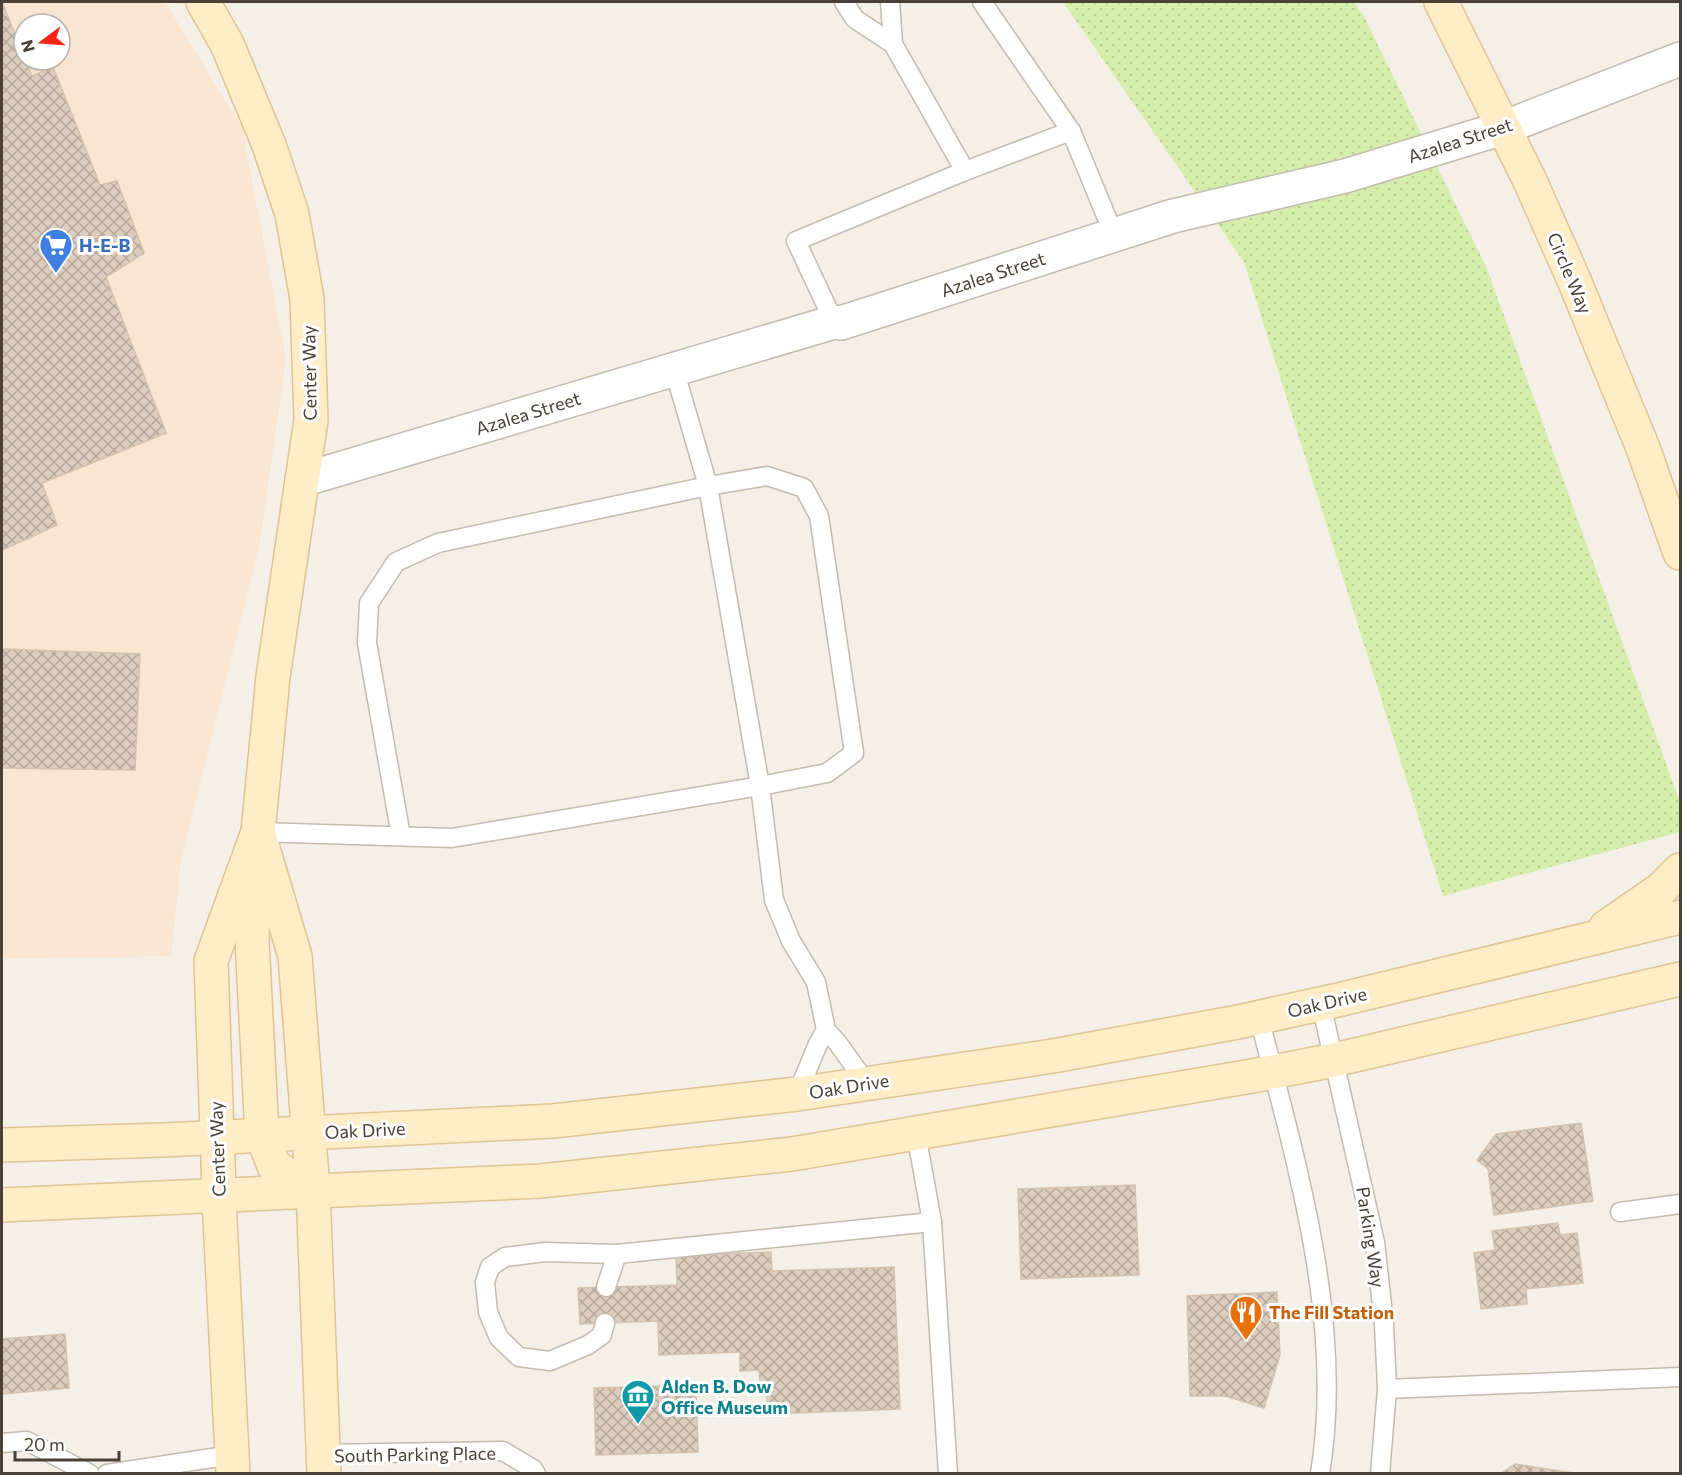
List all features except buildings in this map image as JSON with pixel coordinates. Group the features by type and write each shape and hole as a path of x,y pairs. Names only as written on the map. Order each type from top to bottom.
{"main road":[{"name":"Center Way","path":"202,2 227,44 269,145 292,214 307,299 311,398 311,420 273,677 258,832 211,961 219,1195 233,1464"},
{"name":"Circle Way","path":"1441,2 1530,181 1574,280 1643,448 1680,553"},
{"name":"Center Way","path":"258,832 295,956 313,1190 324,1464"},
{"path":"258,832 252,940 262,1135 274,1166 313,1190"},
{"path":"1592,937 1661,890 1680,870"},
{"name":"Oak Drive","path":"2,1144 217,1137 553,1121 797,1094 1053,1056 1259,1017 1680,917"},
{"path":"2,1204 541,1181 792,1155 1273,1072 1675,984"}],"street":[{"name":"Azalea Street","path":"302,480 834,322 841,322 1173,216 1345,176 1503,128 1680,59"}],"lane":[{"path":"844,2 855,19 894,44"},
{"path":"890,2 894,44 965,171"},
{"path":"982,2 1071,131 1114,235"},
{"path":"834,322 796,241 965,171 1071,131"},
{"path":"674,369 708,486 760,786 774,900 791,941 816,982 826,1030 867,1084"},
{"path":"258,832 452,838 827,773 854,753 819,516 804,488 767,476 708,486 438,543 396,562 369,603 367,643 401,836"},
{"name":"Parking Way","path":"1321,1004 1375,1242 1384,1324 1387,1389 1380,1473"},
{"path":"1259,1017 1304,1198 1320,1286 1326,1365 1324,1449 1320,1473"},
{"path":"797,1094 826,1030"},
{"path":"916,1133 932,1222 948,1473"},
{"path":"1620,1212 1680,1204"},
{"path":"605,1323 602,1335 595,1340 550,1361 519,1357 499,1338 488,1311 485,1282 490,1267 505,1257 545,1252 616,1254 932,1222"},
{"path":"606,1287 616,1254"},
{"path":"1387,1389 1680,1377"},
{"path":"2,1443 27,1441 90,1473"},
{"name":"South Parking Place","path":"324,1464 503,1451 534,1469 536,1473"},
{"path":"107,1473 233,1464"}],"shaded area":[{"path":"2,2 165,2 242,128 286,359 259,548 181,861 171,956 2,959"}],"green space":[{"path":"1063,2 1354,2 1364,16 1487,269 1680,802 1680,832 1443,896 1244,262"}],"place":[{"name":"H-E-B","path":"56,274"},
{"name":"The Fill Station","path":"1246,1341"},
{"name":"Alden B. Dow Office Museum","path":"638,1425"}]}
